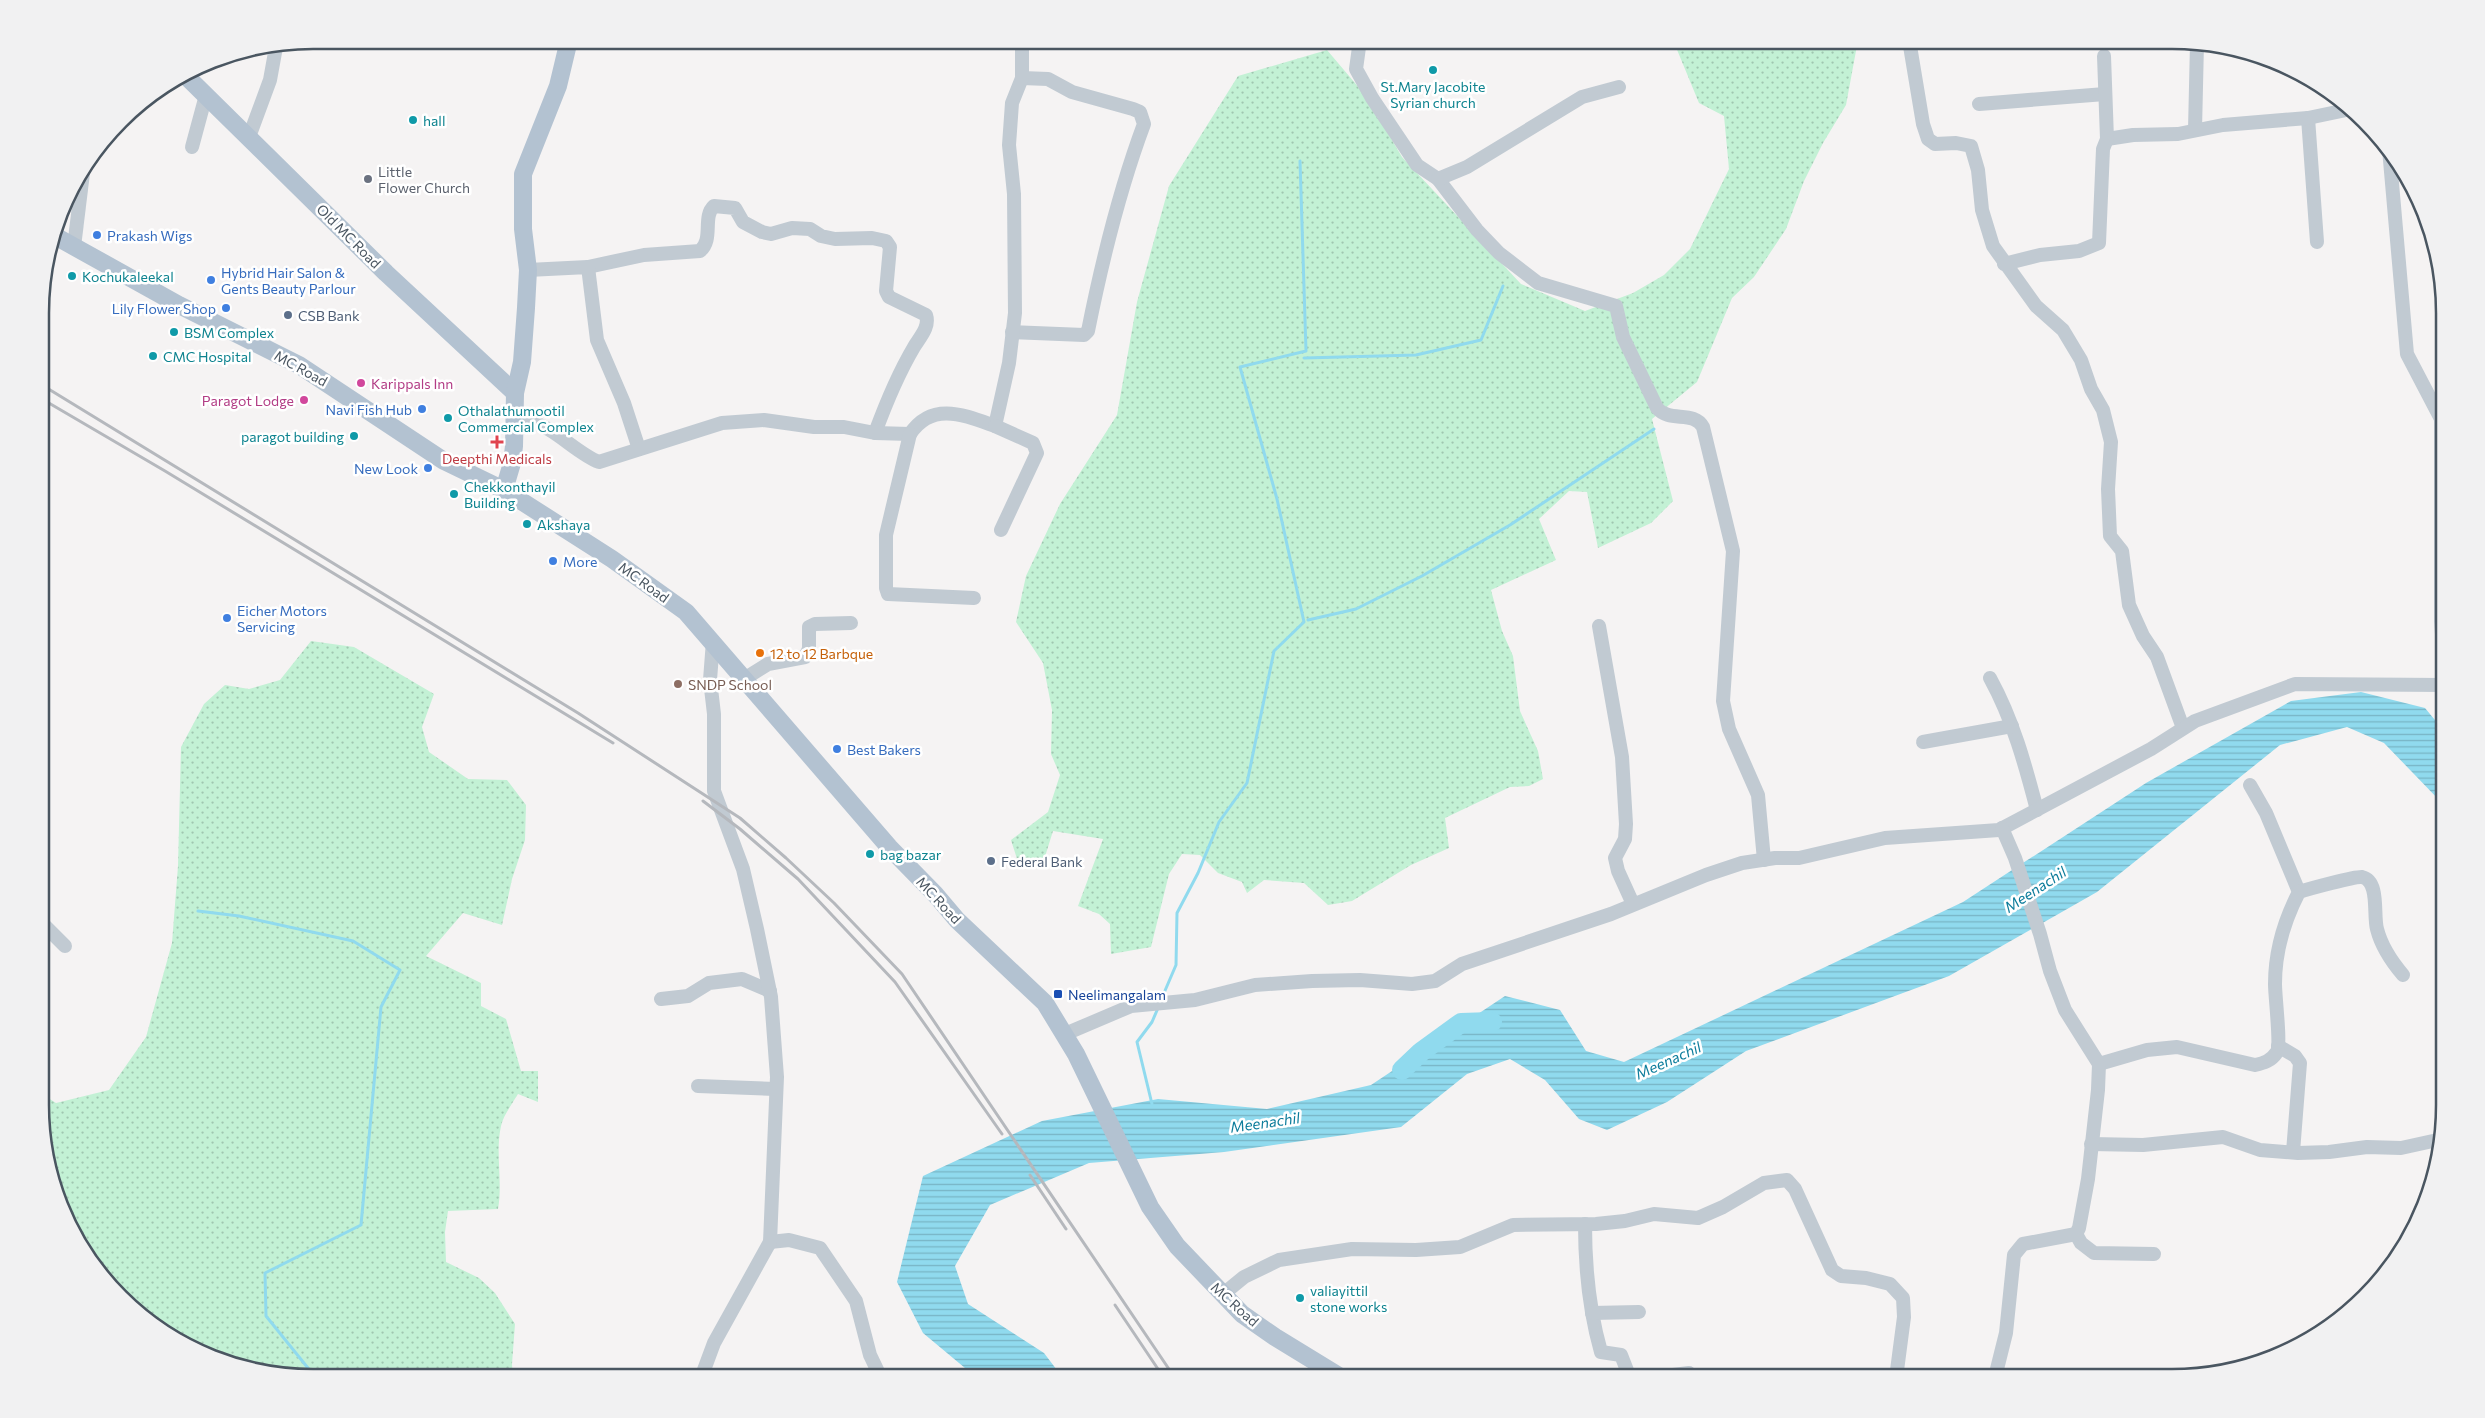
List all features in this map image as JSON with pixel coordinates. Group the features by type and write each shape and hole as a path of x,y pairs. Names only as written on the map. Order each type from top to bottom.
{"main road":[{"path":"504,490 512,463 514,446 515,393 522,362 528,270 523,229 523,174 558,86 567,49"},
{"name":"Old MC Road","path":"190,79 392,280 515,393"},
{"name":"MC Road","path":"60,239 179,304 299,365 444,461 504,490 640,578 686,612 713,641 888,847 935,894 957,920 1045,1003 1065,1034 1150,1207 1177,1246 1242,1314 1268,1333 1327,1369"}],"street":[{"path":"995,426 1009,363 1017,285 1014,194 1009,145 1012,103 1022,78 1022,49"},
{"path":"1359,49 1356,69 1372,98 1417,165 1438,179 1477,230 1498,253 1538,283 1616,306 1623,337 1657,408 1666,415 1699,420 1703,427 1733,551 1723,702 1729,729 1758,795 1764,860"},
{"path":"1910,49 1923,124 1928,139 1935,144 1956,143 1971,146 1978,170 1982,210 1993,246 2004,264 2036,306 2064,330 2081,360 2091,389 2103,410 2111,442 2108,489 2110,536 2122,551 2129,604 2143,636 2157,657 2183,728"},
{"path":"2195,130 2197,50"},
{"path":"249,138 270,80 275,51"},
{"path":"2004,264 2040,255 2079,251 2099,243 2103,149 2107,139 2104,56"},
{"path":"1012,332 1084,335 1088,331 1110,231 1126,173 1144,124 1140,112 1133,109 1072,92 1048,79 1022,78"},
{"path":"1438,179 1467,167 1582,97 1619,87"},
{"path":"1979,104 2105,94"},
{"path":"192,147 206,95"},
{"path":"2107,139 2132,135 2178,134 2223,125 2308,118 2342,111"},
{"path":"2308,118 2317,242"},
{"path":"2389,162 2408,354 2436,408"},
{"path":"74,247 80,188"},
{"path":"528,270 588,267 644,255 700,251 705,247 708,238 710,210 714,206 735,208 743,222 762,232 772,234 792,228 810,229 821,236 872,238 886,241 890,247 886,291 889,297 926,315 928,320 926,327 903,364 875,433"},
{"path":"588,267 597,340 624,403 639,449"},
{"path":"974,598 888,594 886,588 886,535 910,434 916,425 934,414 952,413 995,426 1033,443 1037,452 1001,530"},
{"path":"513,424 529,422 540,425 588,458 598,462 606,462 639,449 722,423 764,420 814,427 844,427 875,433 910,434"},
{"path":"744,679 768,664 805,657 809,649 809,627 815,624 851,622"},
{"path":"1599,626 1622,757 1626,824 1625,839 1615,858 1618,871 1633,904"},
{"path":"704,1369 714,1343 770,1242 777,1077 770,991 743,869 714,791 714,723 710,680 713,641"},
{"path":"1990,678 2004,704 2024,759 2037,810"},
{"path":"1065,1034 1116,1011 1158,1003 1195,1000 1255,985 1360,980 1412,984 1436,981 1462,964 1633,904 1724,868 1764,860 1799,858 1885,838 1952,832 1989,832 2002,828 2151,750 2195,721 2294,684 2436,685"},
{"path":"1923,742 2012,726"},
{"path":"2250,785 2266,813 2299,892"},
{"path":"2002,828 2015,858 2050,971 2065,1010 2099,1064 2098,1090 2084,1211 2076,1234 2081,1243 2094,1252 2154,1254"},
{"path":"2099,1064 2147,1050 2176,1047 2255,1065 2267,1062 2277,1051 2278,1046 2275,982 2281,940 2292,906 2299,892 2355,877 2363,877 2371,882 2375,892 2374,910 2377,930 2395,966 2403,975"},
{"path":"49,930 65,946"},
{"path":"661,999 688,996 710,983 742,979 770,991"},
{"path":"2278,1046 2295,1056 2300,1063 2293,1152"},
{"path":"698,1086 775,1089"},
{"path":"2091,1144 2143,1145 2223,1137 2260,1150 2329,1152 2367,1147 2401,1148 2434,1141"},
{"path":"1222,1295 1244,1277 1279,1260 1352,1250 1416,1250 1460,1247 1513,1225 1585,1224 1625,1221 1654,1214 1698,1218 1722,1207 1764,1183 1787,1180 1795,1189 1832,1270 1842,1276 1866,1278 1890,1284 1903,1298 1904,1318 1897,1369"},
{"path":"1585,1224 1585,1257 1592,1313 1601,1352 1621,1355 1626,1369"},
{"path":"1997,1369 2006,1333 2014,1255 2023,1244 2076,1234"},
{"path":"770,1242 789,1240 820,1248 856,1301 870,1355 877,1369"},
{"path":"1592,1313 1639,1312"}],"green space":[{"path":"1677,49 1856,49 1846,105 1823,143 1804,181 1786,229 1754,277 1732,298 1697,382 1652,419 1673,501 1651,523 1598,548 1587,492 1569,491 1539,519 1556,560 1491,590 1502,631 1513,656 1520,711 1538,751 1543,779 1529,786 1510,787 1445,818 1449,848 1411,865 1352,901 1328,905 1304,883 1264,880 1247,893 1242,882 1218,873 1200,855 1182,854 1169,874 1151,947 1111,954 1110,924 1099,914 1078,906 1103,839 1053,831 1043,863 1019,865 1011,840 1048,812 1060,775 1051,754 1052,710 1043,663 1016,622 1026,576 1060,504 1117,415 1137,302 1169,186 1238,76 1327,50 1366,96 1402,157 1521,284 1585,311 1633,293 1664,275 1690,249 1729,169 1724,116 1699,103"},
{"path":"311,641 354,647 434,694 422,727 429,752 468,779 507,780 526,805 525,840 512,879 502,925 463,913 426,956 481,983 481,1006 506,1019 521,1071 538,1071 538,1102 518,1094 502,1122 499,1136 500,1188 498,1209 448,1211 445,1232 446,1262 479,1278 495,1293 515,1324 512,1369 296,1369 244,1360 212,1349 166,1325 126,1292 93,1252 76,1222 63,1190 51,1140 49,1098 56,1103 109,1090 146,1037 172,943 178,866 181,747 204,704 225,685 249,689 280,680"}],"water":[{"path":"2361,692 2425,708 2436,721 2436,797 2384,743 2347,727 2280,745 2097,892 1949,976 1746,1051 1667,1102 1607,1130 1579,1119 1545,1080 1510,1059 1467,1074 1401,1127 1224,1152 1089,1163 990,1205 955,1266 968,1304 1044,1353 1056,1369 966,1369 923,1333 897,1282 923,1176 1042,1121 1158,1099 1267,1109 1371,1085 1505,996 1560,1010 1586,1051 1624,1062 1963,902 2146,783 2291,701"}],"waterway":[{"path":"1161,1000 1176,965 1177,913 1198,873 1219,822 1247,783 1274,651 1304,622 1277,499 1240,367 1306,351 1300,161"},
{"path":"1304,358 1416,355 1481,340 1503,286"},
{"path":"1308,620 1356,609 1422,576 1510,525 1654,429"},
{"path":"198,911 239,916 353,941 400,970 381,1007 361,1225 265,1273 266,1316 309,1369"},
{"path":"1152,1104 1137,1042 1152,1022 1158,1008"},
{"name":"Meenachil","path":"1402,1070 1421,1052 1461,1023 1492,1022"}],"railway":[{"path":"49,389 578,713 740,818 786,858 834,903 902,974 1169,1369"},
{"path":"49,403 165,471 613,743"},
{"path":"703,801 740,829 798,879 895,982 1002,1134"},
{"path":"1030,1175 1066,1229"},
{"path":"1115,1305 1158,1369"}],"place":[{"name":"St.Mary Jacobite Syrian church","path":"1433,70"},
{"name":"hall","path":"413,120"},
{"name":"Little Flower Church","path":"368,179"},
{"name":"Prakash Wigs","path":"97,235"},
{"name":"Kochukaleekal","path":"72,276"},
{"name":"Hybrid Hair Salon & Gents Beauty Parlour","path":"211,280"},
{"name":"Lily Flower Shop","path":"226,308"},
{"name":"CSB Bank","path":"288,315"},
{"name":"BSM Complex","path":"174,332"},
{"name":"CMC Hospital","path":"153,356"},
{"name":"Karippals Inn","path":"361,383"},
{"name":"Paragot Lodge","path":"304,400"},
{"name":"Navi Fish Hub","path":"422,409"},
{"name":"Othalathumootil Commercial Complex","path":"448,418"},
{"name":"paragot building","path":"354,436"},
{"name":"Deepthi Medicals","path":"497,442"},
{"name":"New Look","path":"428,468"},
{"name":"Chekkonthayil Building","path":"454,494"},
{"name":"Akshaya","path":"527,524"},
{"name":"More","path":"553,561"},
{"name":"Eicher Motors Servicing","path":"227,618"},
{"name":"12 to 12 Barbque","path":"760,653"},
{"name":"SNDP School","path":"678,684"},
{"name":"Best Bakers","path":"837,749"},
{"name":"bag bazar","path":"870,854"},
{"name":"Federal Bank","path":"991,861"},
{"name":"Neelimangalam","path":"1058,994"},
{"name":"valiayittil stone works","path":"1300,1298"}]}
